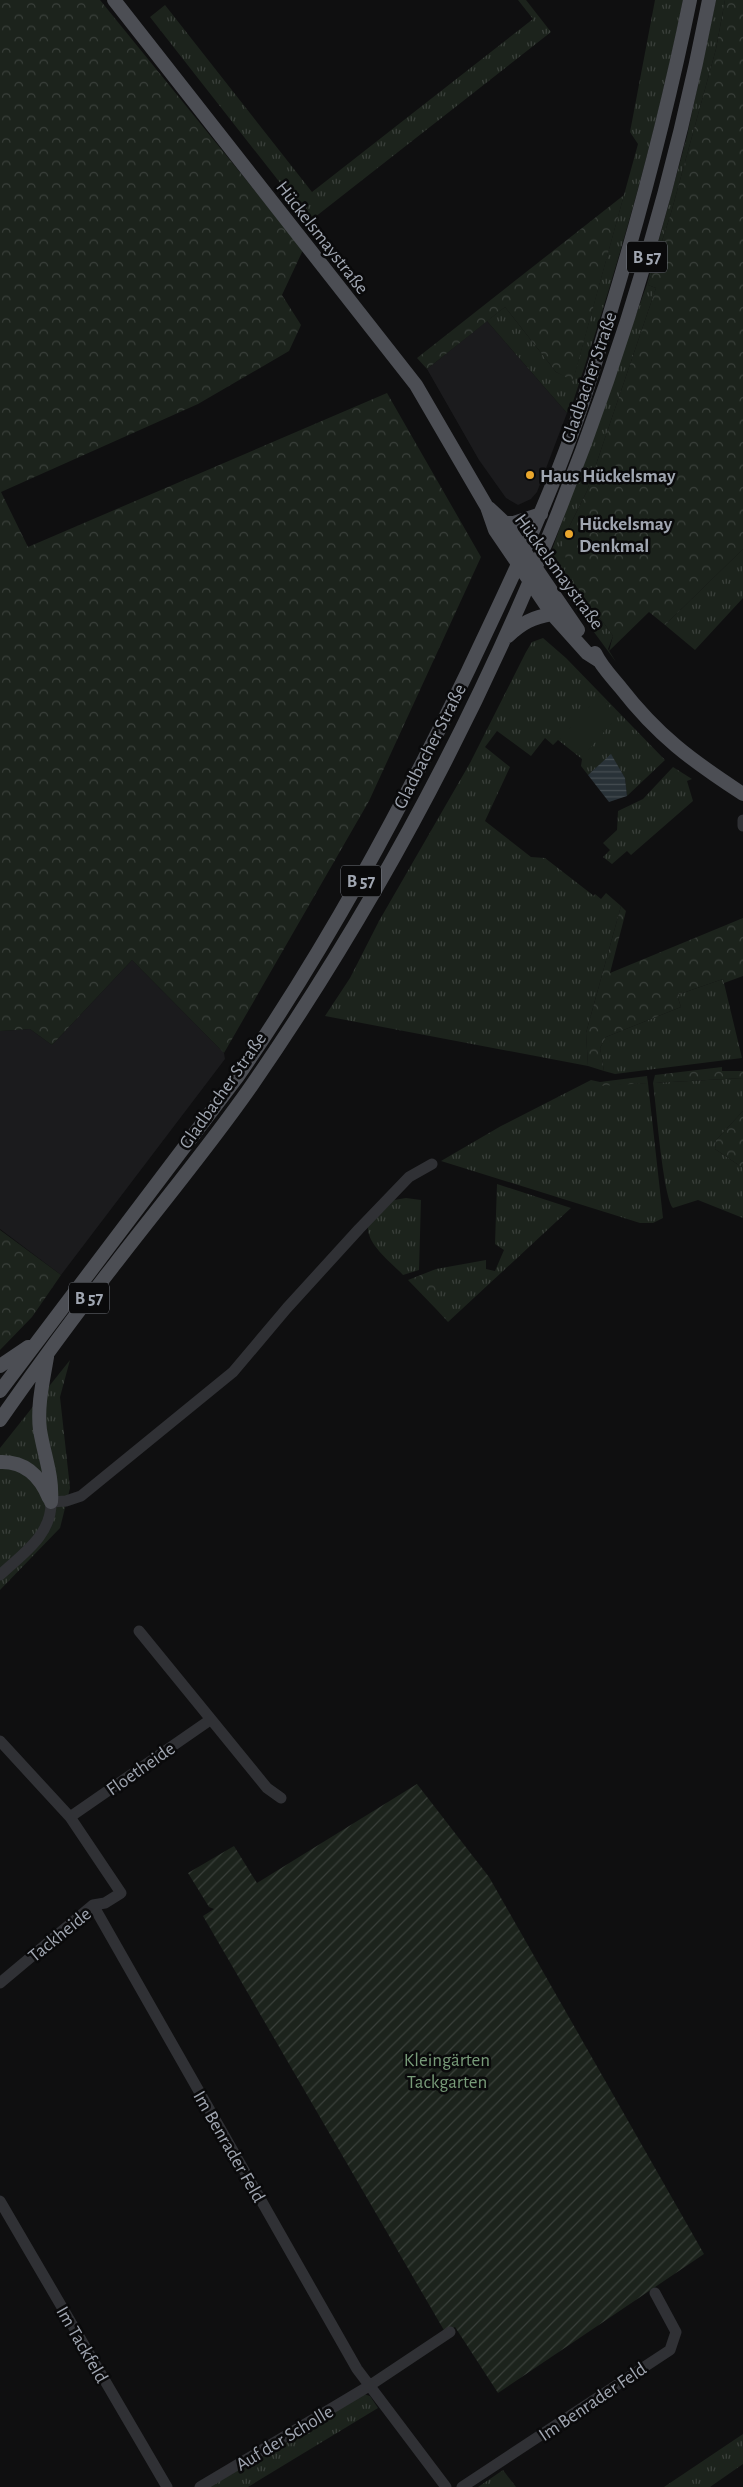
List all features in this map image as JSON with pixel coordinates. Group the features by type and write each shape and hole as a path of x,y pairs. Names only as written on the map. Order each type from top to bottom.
{"main road":[{"name":"Hückelsmaystraße","path":"114,0 416,385 488,507 495,530 520,557"},
{"name":"Gladbacher Straße","path":"0,1392 36,1341 238,1076 300,984 362,880 399,810 542,514 573,430 641,211 675,73 690,0"},
{"name":"Gladbacher Straße","path":"0,1420 48,1351 206,1148 251,1086 313,992 413,819 460,730 504,639 561,508 632,306 660,214 695,73 709,0"},
{"name":"Hückelsmaystraße","path":"488,507 504,523 520,557 532,575 552,614 587,653 598,660"},
{"path":"504,523 514,523 542,514"},
{"name":"Hückelsmaystraße","path":"532,575 593,648 598,660 655,730 690,760 743,794"},
{"path":"504,639 523,622 552,614"},
{"path":"0,1366 36,1341"},
{"path":"48,1351 39,1409 40,1430 52,1484 51,1502"},
{"path":"0,1462 12,1461 28,1468 42,1482 51,1502"}],"street":[{"path":"743,820 743,826"},
{"path":"0,1575 44,1531 52,1515 51,1502 66,1502 81,1496 232,1372 359,1229 410,1177 432,1164"},
{"path":"139,1630 267,1788 280,1798"},
{"name":"Floetheide","path":"70,1817 210,1720"},
{"path":"0,1741 70,1817"},
{"name":"Tackheide","path":"0,1983 93,1905 105,1903 122,1894 70,1817"},
{"name":"Im Benrader Feld","path":"93,1905 182,2064 369,2386 446,2487"},
{"name":"Im Tackfeld","path":"0,2201 167,2487"},
{"name":"Im Benrader Feld","path":"462,2487 670,2350 676,2332 655,2292"},
{"path":"369,2386 450,2332"},
{"name":"Auf der Scholle","path":"200,2487 369,2386"}],"shaded area":[{"path":"487,321 567,413 537,492 531,499 518,505 506,498 479,460 427,369"},
{"path":"611,754 625,778 627,796 609,802 588,775"},
{"path":"132,960 224,1053 225,1059 61,1275 0,1229 0,1031 30,1029 52,1045"}],"green space":[{"path":"0,0 100,0 303,250 282,295 301,325 289,351 198,404 1,492 28,547 387,393 481,557 369,801 224,1053 132,960 52,1045 30,1029 0,1031"},
{"path":"518,0 526,0 551,32 310,221 150,17 165,5 312,192 533,19"},
{"path":"655,0 683,0 660,104 633,207 587,360 570,411 568,409 567,413 487,321 505,307 556,372 573,380 638,144 630,132"},
{"path":"716,0 725,0 716,49 671,213 648,285 656,288 587,491 568,529 590,617 598,615 613,636 608,649 616,662 552,575 549,558 647,284 687,136"},
{"path":"725,0 743,0 743,549 665,625 649,612 609,651 613,636 598,615 590,617 575,586 562,546 568,529 587,491 656,288 648,285 671,213 716,49"},
{"path":"624,195 573,381 556,372 505,307 427,369 417,358"},
{"path":"743,549 743,598 695,650 665,625"},
{"path":"543,638 566,658 665,760 627,796 625,778 611,755 588,775 581,766 582,759 558,740 553,745 545,738 531,756 497,731 485,747 510,767 485,821 531,857 545,858 594,896 595,894 601,899 606,893 621,906 586,1033 588,1066 325,1016 350,978 379,921 470,763 526,652 532,642"},
{"path":"599,696 618,716 582,757 560,739"},
{"path":"673,767 692,779 687,781 693,801 631,855 627,851 612,864 603,857 610,850 603,843 617,830 618,811 643,799"},
{"path":"621,906 626,911 610,973 743,918 743,976 724,983 723,979 677,995 681,1007 606,1037 600,1048 604,1071 588,1066 586,1033"},
{"path":"723,979 742,1058 615,1074 604,1071 600,1048 606,1037 681,1007 677,995"},
{"path":"722,1067 722,1071 743,1071 743,1078 653,1083 655,1075"},
{"path":"647,1076 648,1083 600,1086 600,1082"},
{"path":"743,1078 743,1111 716,1140 715,1149 743,1168 743,1218 698,1200 673,1208 669,1200 663,1169 653,1083"},
{"path":"591,1080 600,1082 600,1085 648,1083 663,1218 653,1223 640,1223 441,1161 501,1126"},
{"path":"743,1111 743,1168 715,1149 716,1140"},
{"path":"497,1184 571,1208 448,1322 436,1309 436,1269 486,1260 486,1269 495,1271 504,1250 495,1244"},
{"path":"406,1198 421,1200 419,1270 403,1275 375,1246 368,1233 368,1226 394,1200"},
{"path":"0,1230 61,1275 32,1317 0,1350"},
{"path":"436,1269 436,1309 408,1280"},
{"path":"70,1360 60,1397 70,1488 60,1528 0,1590 0,1448"},
{"name":"Kleingärten Tackgarten","path":"417,1784 489,1877 704,2254 498,2393 455,2327 445,2332 203,1916 214,1909 209,1907 188,1873 234,1846 257,1883"},
{"path":"361,2393 370,2396 378,2408 248,2487 207,2487"},
{"path":"743,2434 743,2464 710,2487 664,2487"},
{"path":"503,2470 516,2487 478,2487"}],"place":[{"name":"Haus Hückelsmay","path":"530,475"},
{"name":"Hückelsmay Denkmal","path":"569,534"}]}
